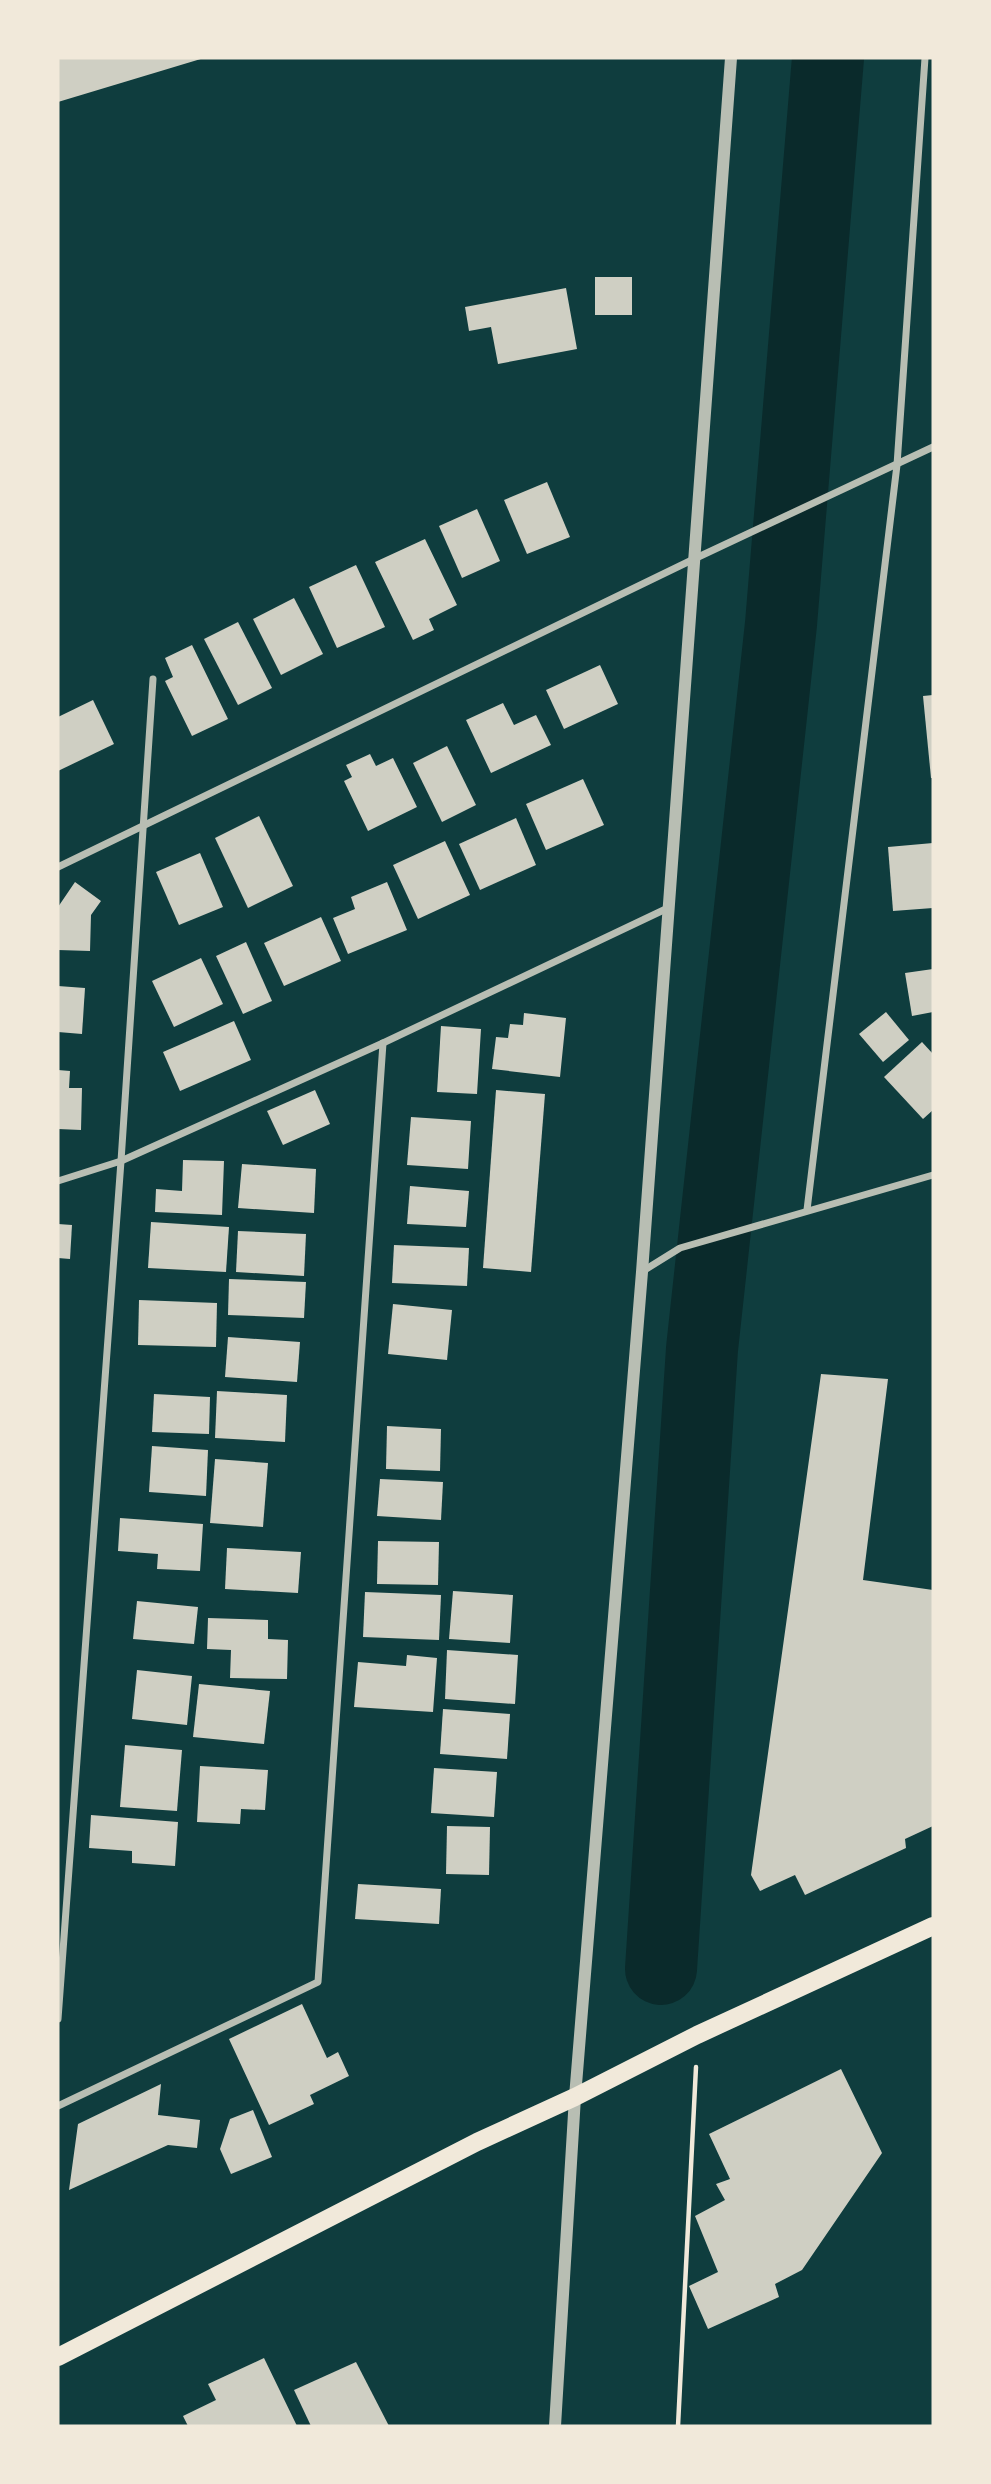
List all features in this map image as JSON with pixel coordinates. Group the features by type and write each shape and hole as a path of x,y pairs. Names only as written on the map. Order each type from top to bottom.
{"main road":[{"path":"58,2357 477,2142 575,2097 697,2035 933,1926"}],"street":[{"path":"555,2426 575,2097 670,907 731,58"},
{"path":"807,1210 897,465 925,58"},
{"path":"58,867 694,559 933,447"},
{"path":"58,2020 121,1161 153,679"},
{"path":"58,1181 121,1161 383,1043 670,907"},
{"path":"58,2106 318,1982 383,1043"},
{"path":"642,1272 680,1248 933,1175"}],"path":[{"path":"678,2426 697,2035"}],"building":[{"path":"58,58 204,58 58,102"},
{"path":"595,277 632,277 632,315 595,315"},
{"path":"566,288 577,349 498,364 491,327 469,331 465,307"},
{"path":"547,482 570,537 527,554 504,500"},
{"path":"477,509 500,561 462,578 439,526"},
{"path":"425,539 457,605 429,619 434,630 413,640 375,562"},
{"path":"356,565 385,627 337,648 309,587"},
{"path":"294,598 323,654 281,675 253,619"},
{"path":"238,622 272,688 238,705 204,639"},
{"path":"192,645 228,719 192,736 165,681 173,677 165,658"},
{"path":"600,665 618,704 564,729 546,690"},
{"path":"933,695 933,778 931,778 923,696"},
{"path":"93,700 114,744 58,771 58,717"},
{"path":"503,703 514,725 536,715 551,745 491,773 466,720"},
{"path":"447,746 476,805 442,822 413,763"},
{"path":"370,754 376,766 393,758 417,807 368,831 344,781 352,777 346,765"},
{"path":"583,779 604,825 546,850 526,804"},
{"path":"259,816 293,886 248,908 215,838"},
{"path":"516,818 536,865 480,890 459,844"},
{"path":"445,841 470,895 418,919 393,865"},
{"path":"933,843 933,908 893,911 888,847"},
{"path":"200,853 223,907 179,925 156,872"},
{"path":"75,882 101,901 91,915 90,951 58,950 58,907"},
{"path":"387,882 407,930 348,954 333,918 355,909 351,897"},
{"path":"321,917 341,961 284,986 264,943"},
{"path":"246,942 272,1001 243,1014 216,956"},
{"path":"201,958 223,1004 174,1027 152,981"},
{"path":"933,969 933,1012 912,1016 905,973"},
{"path":"58,986 85,988 82,1034 58,1032"},
{"path":"886,1012 909,1040 883,1062 859,1034"},
{"path":"524,1013 566,1018 560,1077 492,1069 496,1037 508,1038 510,1024 523,1025"},
{"path":"234,1021 251,1060 180,1091 163,1052"},
{"path":"441,1026 481,1029 477,1094 437,1092"},
{"path":"922,1042 933,1054 933,1110 923,1119 884,1077"},
{"path":"58,1070 70,1071 69,1088 82,1088 81,1130 58,1129"},
{"path":"315,1090 330,1124 283,1145 267,1111"},
{"path":"496,1090 545,1094 531,1272 483,1268"},
{"path":"411,1117 471,1121 468,1169 407,1165"},
{"path":"183,1160 224,1161 222,1215 155,1212 156,1189 182,1191"},
{"path":"242,1164 316,1169 314,1213 238,1208"},
{"path":"410,1186 469,1191 466,1227 407,1224"},
{"path":"151,1222 229,1227 226,1272 148,1268"},
{"path":"58,1224 72,1225 70,1259 58,1258"},
{"path":"238,1231 306,1234 304,1276 236,1272"},
{"path":"394,1245 469,1248 467,1286 392,1283"},
{"path":"229,1279 306,1282 304,1318 228,1315"},
{"path":"139,1300 217,1303 216,1347 138,1345"},
{"path":"393,1304 452,1310 447,1360 388,1354"},
{"path":"228,1337 300,1342 297,1382 225,1377"},
{"path":"821,1374 888,1379 863,1580 933,1590 933,1826 905,1839 906,1848 805,1895 795,1875 760,1891 751,1875"},
{"path":"217,1391 287,1395 285,1442 215,1438"},
{"path":"154,1394 210,1397 209,1434 152,1432"},
{"path":"387,1426 441,1429 440,1471 386,1469"},
{"path":"152,1446 208,1450 206,1496 149,1492"},
{"path":"215,1459 268,1463 263,1527 210,1523"},
{"path":"380,1479 443,1482 441,1520 377,1516"},
{"path":"120,1518 203,1524 200,1571 157,1569 158,1554 118,1551"},
{"path":"378,1541 439,1542 438,1585 377,1584"},
{"path":"227,1548 301,1552 298,1593 225,1589"},
{"path":"453,1591 513,1595 510,1643 449,1639"},
{"path":"365,1592 441,1595 439,1640 363,1637"},
{"path":"137,1601 198,1607 194,1644 133,1639"},
{"path":"208,1618 268,1620 268,1639 288,1640 287,1679 230,1678 231,1650 207,1649"},
{"path":"447,1650 518,1655 515,1704 445,1699"},
{"path":"407,1655 437,1658 433,1712 354,1707 358,1662 406,1666"},
{"path":"137,1670 192,1676 187,1725 132,1719"},
{"path":"199,1684 270,1691 264,1744 193,1737"},
{"path":"443,1709 510,1714 507,1759 440,1754"},
{"path":"125,1745 182,1750 177,1811 120,1807"},
{"path":"200,1766 268,1770 265,1810 241,1809 240,1824 197,1822"},
{"path":"434,1768 497,1772 494,1817 431,1813"},
{"path":"91,1815 178,1822 175,1866 132,1863 132,1851 89,1848"},
{"path":"447,1826 490,1827 489,1875 446,1874"},
{"path":"358,1884 441,1889 439,1924 355,1919"},
{"path":"302,2004 327,2058 338,2052 349,2076 310,2095 314,2104 269,2125 229,2039"},
{"path":"841,2069 882,2153 802,2270 775,2284 779,2297 708,2329 689,2286 718,2272 695,2216 725,2200 716,2184 730,2179 709,2134"},
{"path":"161,2084 158,2115 200,2120 197,2148 168,2145 69,2190 78,2124"},
{"path":"253,2110 272,2157 231,2174 220,2149 230,2119"},
{"path":"264,2358 297,2426 188,2426 183,2416 216,2400 208,2384"},
{"path":"356,2362 389,2426 311,2426 294,2390"}],"waterway":[{"path":"661,1969 702,1349 781,624 828,58"}]}
